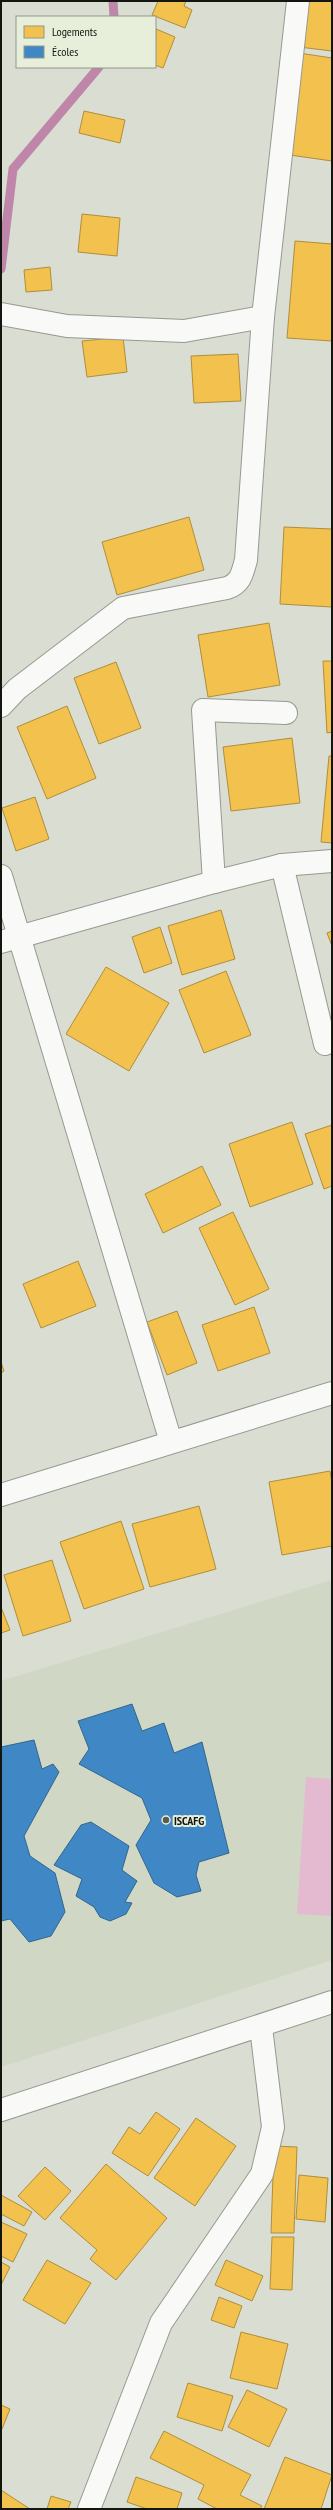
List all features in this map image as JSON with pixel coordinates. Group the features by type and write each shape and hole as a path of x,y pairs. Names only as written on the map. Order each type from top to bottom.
{"street":[{"path":"1,706 17,689 123,608 227,588 236,585 242,578 246,560 262,317 298,1"},
{"path":"1,314 67,326 184,330 262,317"},
{"path":"214,882 203,710 286,713"},
{"path":"10,939 214,882 282,865 332,861"},
{"path":"282,865 325,1044"},
{"path":"1,876 10,939 171,1442"},
{"path":"1,1495 332,1394"},
{"path":"1,2110 261,2027 332,2002"},
{"path":"89,2509 161,2323 262,2174 273,2127 261,2027"}],"shaded area":[{"name":"ISCAFG","path":"332,1580 332,1960 1,2067 1,1681"},
{"path":"306,1777 332,1779 332,1916 297,1914"}],"building: Logements":[{"path":"158,1 186,1 184,6 192,10 185,28 152,15"},
{"path":"305,1 332,1 332,51 299,47"},
{"path":"156,29 175,37 163,68 156,65"},
{"path":"299,53 332,58 332,161 283,154"},
{"path":"84,111 125,120 120,143 79,133"},
{"path":"82,214 120,218 117,256 78,252"},
{"path":"295,241 332,244 332,341 287,338"},
{"path":"50,267 52,290 26,292 24,270"},
{"path":"123,337 127,372 87,377 82,341"},
{"path":"238,354 241,401 194,403 191,356"},
{"path":"189,517 204,570 117,595 102,542"},
{"path":"284,527 332,529 332,607 280,604"},
{"path":"269,623 280,685 208,697 198,635"},
{"path":"323,661 332,661 332,732 327,733"},
{"path":"116,662 141,728 99,744 74,678"},
{"path":"67,706 96,778 47,799 17,727"},
{"path":"292,738 300,803 231,811 223,747"},
{"path":"329,756 332,756 332,843 321,842"},
{"path":"35,797 49,839 16,851 2,808"},
{"path":"221,910 235,959 182,975 168,926"},
{"path":"160,927 172,963 144,973 132,937"},
{"path":"332,931 332,946 327,933"},
{"path":"106,967 169,1003 129,1071 66,1034"},
{"path":"226,971 251,1035 204,1053 179,990"},
{"path":"292,1122 313,1184 250,1207 229,1144"},
{"path":"332,1125 332,1186 324,1189 305,1134"},
{"path":"202,1166 221,1205 163,1233 145,1194"},
{"path":"233,1212 269,1289 235,1305 199,1228"},
{"path":"78,1261 96,1306 41,1328 23,1284"},
{"path":"254,1307 270,1353 218,1371 202,1325"},
{"path":"177,1311 197,1363 167,1375 147,1322"},
{"path":"1,1362 4,1371 1,1373"},
{"path":"330,1471 332,1483 332,1546 282,1555 269,1482"},
{"path":"199,1506 216,1569 150,1587 132,1524"},
{"path":"121,1521 144,1589 84,1609 60,1542"},
{"path":"52,1560 71,1621 23,1636 4,1575"},
{"path":"1,1607 10,1630 1,1633"},
{"path":"156,2112 180,2129 148,2176 112,2153 129,2127 140,2134"},
{"path":"196,2118 236,2146 195,2206 154,2178"},
{"path":"274,2146 297,2147 294,2233 271,2233"},
{"path":"106,2164 167,2218 116,2280 90,2259 97,2250 60,2218"},
{"path":"45,2167 71,2191 45,2220 18,2196"},
{"path":"299,2175 328,2178 325,2222 296,2219"},
{"path":"1,2195 32,2212 24,2226 1,2214"},
{"path":"1,2222 27,2234 13,2262 1,2256"},
{"path":"272,2237 294,2237 292,2290 270,2289"},
{"path":"47,2260 91,2283 65,2324 23,2300"},
{"path":"226,2260 263,2276 252,2301 215,2285"},
{"path":"1,2262 10,2267 1,2285"},
{"path":"219,2297 242,2306 234,2328 211,2320"},
{"path":"241,2332 288,2344 277,2389 230,2378"},
{"path":"188,2383 233,2396 222,2431 177,2417"},
{"path":"247,2390 287,2409 269,2447 228,2427"},
{"path":"1,2405 10,2409 2,2429 1,2428"},
{"path":"164,2431 251,2475 240,2495 262,2506 260,2509 217,2509 198,2499 204,2485 150,2458"},
{"path":"285,2457 332,2475 321,2509 264,2509"},
{"path":"136,2477 182,2493 177,2509 147,2509 127,2502"},
{"path":"1,2490 30,2509 1,2509"},
{"path":"51,2496 71,2502 68,2509 47,2509"}],"building: Écoles":[{"path":"132,1704 142,1731 164,1723 174,1753 202,1742 229,1853 199,1862 196,1875 201,1891 177,1897 154,1883 136,1845 151,1820 142,1798 79,1764 89,1749 78,1721"},
{"path":"34,1740 42,1769 53,1764 59,1772 24,1836 30,1856 55,1873 65,1912 51,1936 29,1942 10,1919 1,1921 1,1747"},
{"path":"91,1822 129,1846 122,1870 137,1881 125,1902 132,1903 126,1914 110,1921 100,1917 94,1907 76,1896 82,1879 54,1865 81,1825"}],"waterway":[{"path":"113,1 114,16"},
{"path":"1,269 13,169 98,68"}],"place":[{"name":"ISCAFG","path":"166,1820"}]}
